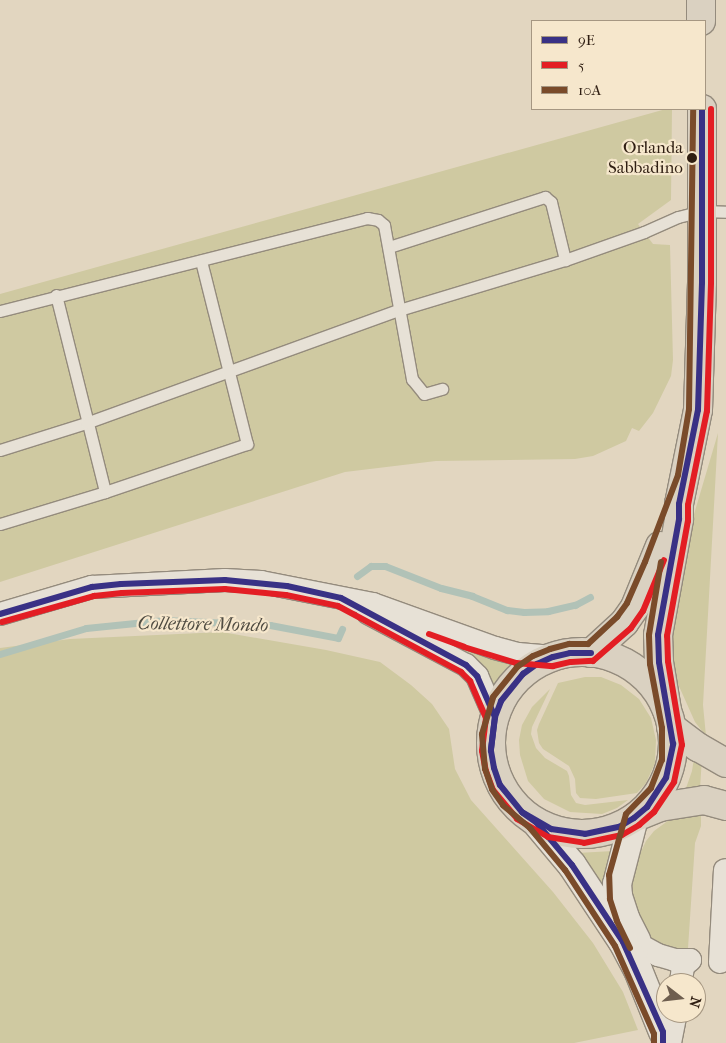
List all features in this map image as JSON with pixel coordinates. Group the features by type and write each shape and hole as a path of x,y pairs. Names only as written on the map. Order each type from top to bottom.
{"main road":[{"path":"701,0 701,20"},
{"path":"668,1033 655,985 625,918 618,896 617,884 620,868 632,832 634,818 647,807 666,778 673,744 659,662 658,634 679,519 679,504 686,477 698,410 714,211 702,110"},
{"path":"591,653 624,623 635,606 653,566 686,477"},
{"path":"668,1033 638,970 622,942 572,865 536,822 510,799 494,768 491,734 501,701 523,674 537,664 553,657 570,653 591,653 620,660 635,670 648,681 669,718 698,747 726,763"},
{"path":"536,822 551,829 585,834 619,827 634,818 660,807 704,800 726,806"}],"street":[{"path":"0,614 92,587 225,580 261,582 373,604 495,648 518,654 553,657"},
{"path":"341,598 466,665 477,676 495,717"},
{"path":"638,944 658,955 674,960 723,963 725,870"},
{"path":"682,973 683,966 690,960"}],"lane":[{"path":"389,247 545,197 551,202 565,260"},
{"path":"0,450 86,423 399,310 565,260 644,232 678,217 714,211"},
{"path":"0,311 56,295 367,218 378,220 384,226 412,380 424,394 442,389"},
{"path":"0,524 105,492 247,444 201,260"},
{"path":"56,295 86,423 105,492"}],"shaded area":[{"path":"662,110 672,110 671,200 638,224 653,244 670,245 673,360 671,376 653,413 639,431 632,428 626,441 593,456 575,459 436,461 345,472 0,582 0,294"},
{"path":"718,433 703,705 706,736 695,722 678,684 672,665 670,641 687,538"},
{"path":"222,632 326,650 380,662 411,685 432,704 449,729 455,769 471,800 553,892 593,943 623,992 638,1030 574,1043 0,1043 0,648 70,639"},
{"path":"455,646 515,664 496,688 486,672"},
{"path":"585,677 601,677 621,685 639,699 651,718 656,740 655,763 646,783 637,793 596,799 580,798 576,793 575,779 569,766 543,749 539,743 537,730 558,683"},
{"path":"550,689 532,727 531,734 536,748 545,758 567,771 571,795 576,803 585,805 628,800 617,808 602,814 570,812 544,799 528,781 520,755 519,740 522,725 532,707"},
{"path":"695,752 702,757 700,789 685,791 692,771"},
{"path":"689,813 701,813 701,826 695,843 688,948 666,948 654,942 639,920 633,902 632,871 646,841 654,831 669,820"},
{"path":"613,851 607,899 577,853"}],"waterway":[{"name":"Collettore Mondo","path":"357,576 371,566 385,566 441,588 472,596 507,610 524,612 548,611 575,605 590,597"},
{"name":"Collettore Mondo","path":"0,654 86,628 165,620 270,625 338,638 342,629"}],"transit line":[{"name":"5","path":"2,622 94,596 122,593 225,589 286,595 338,606 461,672 470,681 486,718 482,751 486,771 493,790 517,819 548,837 584,843 622,835 639,825 654,812 674,782 682,745 668,661 667,636 688,521 688,505 707,411 711,282 711,109"},
{"name":"10A","path":"654,1043 654,1034 615,946 565,870 530,828 503,805 492,789 485,769 482,734 493,697 517,667 533,656 550,649 569,644 588,644 617,617 627,603 645,562 678,475 689,409 693,110"},
{"name":"9E","path":"0,614 92,587 121,584 225,580 287,586 341,598 466,665 477,676 495,717 491,751 494,768 500,785 522,812 551,829 585,834 619,827 634,818 647,807 666,778 673,744 659,662 658,635 679,519 679,504 698,410 702,282 702,110"},
{"name":"5","path":"429,634 516,663 553,666 571,662 593,661 631,628 643,611 664,560"},
{"name":"10A","path":"630,948 617,921 610,899 609,875 626,814 651,788 662,760 662,728 650,664 649,635 661,562"},
{"name":"9E","path":"491,749 495,717 501,701 523,674 537,664 553,657 570,653 591,653"},
{"name":"9E","path":"523,813 536,822 572,865 623,942 663,1032 663,1043"}],"place":[{"name":"Orlanda Sabbadino","path":"692,158"}]}
